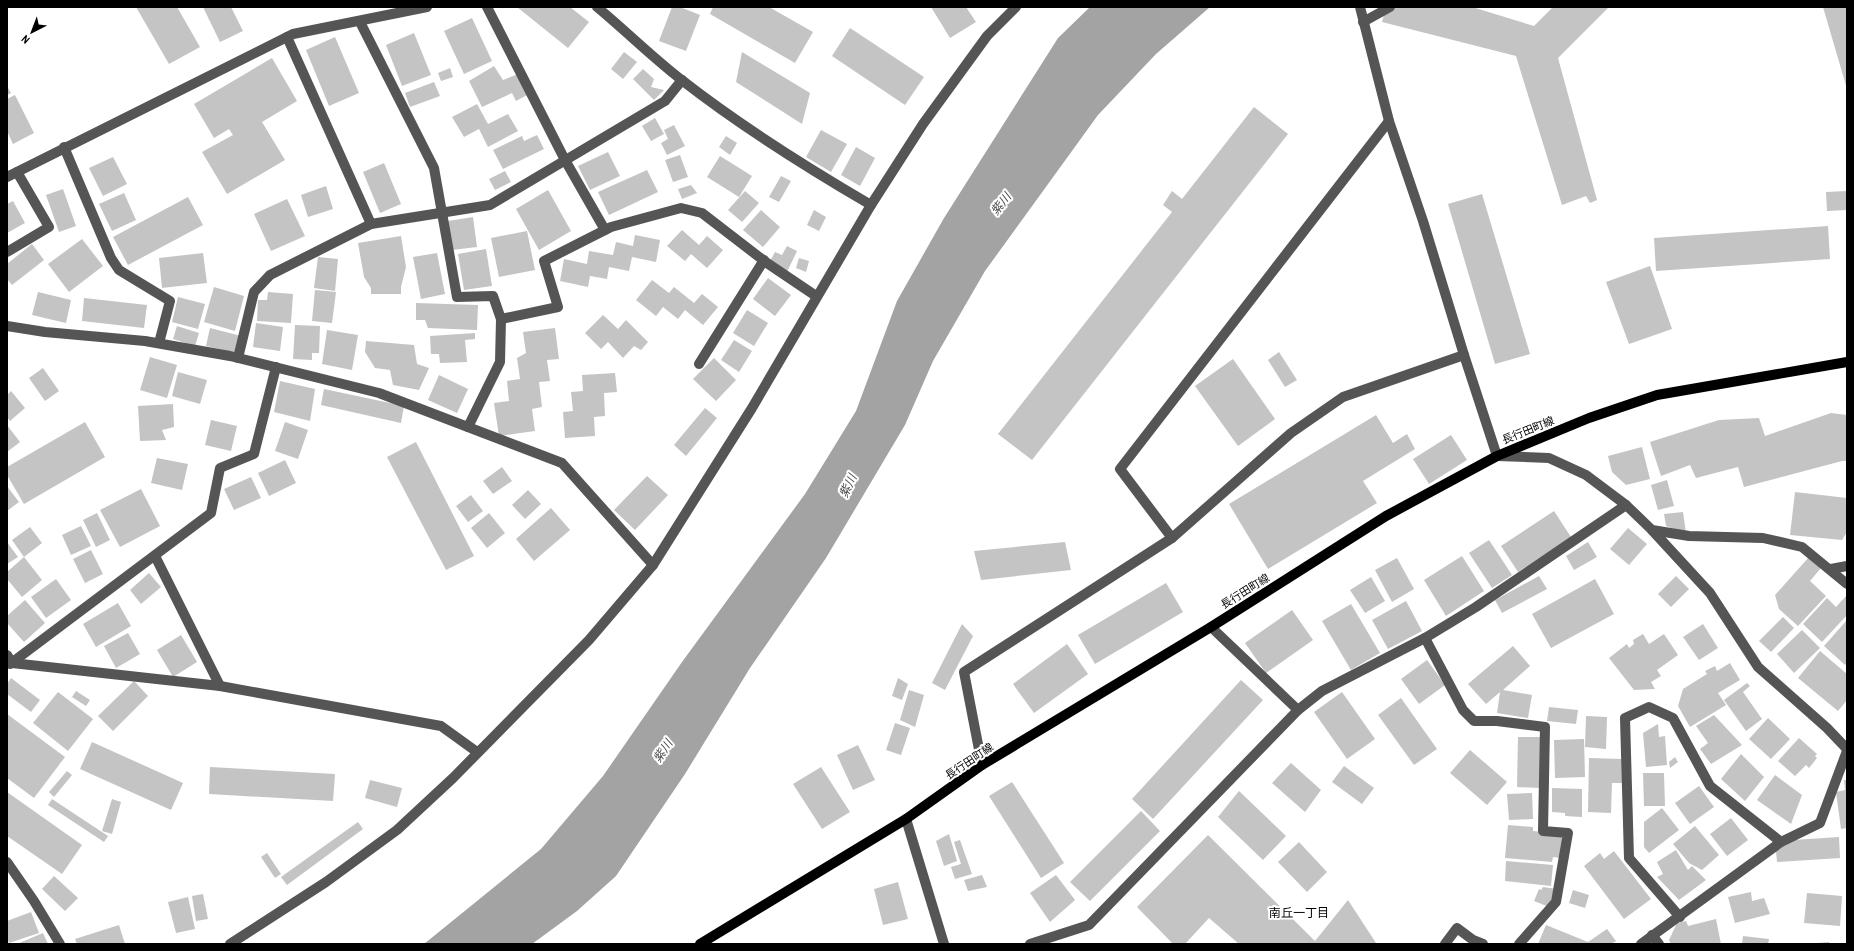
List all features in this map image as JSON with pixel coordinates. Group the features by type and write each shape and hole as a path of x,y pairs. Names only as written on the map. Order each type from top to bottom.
{"main road":[{"name":"長行田町線","path":"700,944 906,820 982,765 1211,627 1386,516 1497,456 1588,418 1656,395 1847,362"}],"street":[{"path":"7,177 64,147 293,34 360,22 427,7"},
{"path":"487,7 565,160 605,230"},
{"path":"597,7 682,80 724,111 801,164 871,205"},
{"path":"230,944 326,882 397,830 453,778 589,640 653,565 752,408 816,296 871,205 923,124 987,36 1016,7"},
{"path":"1360,7 1389,121 1423,221 1497,456 1549,458 1586,475 1626,505 1652,530 1710,593 1758,668 1827,728 1847,750 1820,823 1782,842 1641,944"},
{"path":"1364,22 1390,7"},
{"path":"360,22 434,168 457,297 493,296 501,319 500,362 468,427"},
{"path":"287,38 371,224"},
{"path":"238,358 254,292 270,275 371,224 490,205 665,101 682,80"},
{"path":"1172,538 1120,469 1389,121"},
{"path":"64,147 111,258 119,270 170,301 159,343"},
{"path":"7,252 49,227 17,172"},
{"path":"501,319 558,307 544,261 605,230 680,208 702,212 764,260 816,296"},
{"path":"699,364 764,260"},
{"path":"7,326 45,332 159,343 238,358 379,393 562,463 653,565"},
{"path":"982,765 964,672 1172,538 1291,433 1343,397 1464,355"},
{"path":"9,662 155,556 210,513 220,468 254,454 276,367"},
{"path":"1030,944 1089,925 1298,710 1322,691 1425,638 1476,607 1626,505"},
{"path":"1652,530 1689,536 1762,538 1802,548 1831,569 1847,584"},
{"path":"155,556 220,686"},
{"path":"1831,569 1847,566"},
{"path":"1211,627 1298,710"},
{"path":"1425,638 1462,710 1474,721 1497,721 1545,727 1543,831 1568,833 1556,902 1520,944"},
{"path":"9,662 220,686 441,726 477,752"},
{"path":"1680,917 1629,858 1625,718 1650,707 1673,718 1710,786 1782,842"},
{"path":"906,820 944,944"},
{"path":"7,862 34,901 60,944"},
{"path":"1445,944 1457,928 1473,940 1483,944"},
{"path":"1652,935 1659,944"}],"water":[{"name":"紫川","path":"1090,7 1210,7 1156,54 1098,115 985,271 933,361 905,425 826,558 750,668 685,774 616,876 577,911 532,944 424,944 541,849 603,776 682,662 805,494 856,411 897,301 944,218 1058,38"}],"building":[{"path":"136,7 177,7 200,47 169,64"},
{"path":"203,7 231,7 243,31 220,42"},
{"path":"517,7 570,7 589,22 568,48"},
{"path":"672,7 680,7 700,15 686,51 659,41"},
{"path":"713,7 769,7 813,32 795,63 710,14"},
{"path":"931,7 966,7 976,22 950,38"},
{"path":"1386,7 1472,7 1534,26 1553,7 1609,7 1558,58 1597,200 1590,203 1586,196 1562,205 1516,56 1382,22"},
{"path":"1823,7 1847,7 1847,89"},
{"path":"472,18 492,61 464,74 444,31"},
{"path":"850,28 924,77 905,105 832,56"},
{"path":"414,33 431,75 402,86 386,45"},
{"path":"335,37 359,93 329,106 306,50"},
{"path":"624,52 637,62 623,79 611,69"},
{"path":"742,52 810,93 802,124 736,82"},
{"path":"272,58 297,101 262,122 285,160 227,194 202,152 233,135 229,129 214,138 194,104"},
{"path":"494,66 503,80 518,74 529,94 516,101 512,93 482,107 469,81"},
{"path":"450,68 453,77 441,81 438,73"},
{"path":"643,69 654,79 651,87 664,90 654,100 633,79"},
{"path":"434,82 440,96 410,107 405,93"},
{"path":"7,86 11,93 7,95"},
{"path":"15,95 34,133 13,144 7,131 7,99"},
{"path":"477,104 488,124 508,114 518,131 488,147 479,129 464,137 452,117"},
{"path":"1254,107 1288,134 1032,460 998,434 1172,212 1163,205 1172,191 1182,199"},
{"path":"655,118 664,134 651,141 642,126"},
{"path":"674,125 685,146 667,155 661,143 668,139 664,130"},
{"path":"821,130 847,144 831,172 806,157"},
{"path":"537,135 544,149 503,169 493,150 522,136 524,141"},
{"path":"726,136 737,143 730,155 719,147"},
{"path":"856,147 875,158 860,186 841,175"},
{"path":"608,152 620,176 590,190 578,166"},
{"path":"680,155 688,177 673,182 665,160"},
{"path":"720,156 752,176 739,197 707,177"},
{"path":"113,157 127,184 103,196 89,168"},
{"path":"384,163 401,204 380,213 363,172"},
{"path":"647,170 658,192 609,215 598,192"},
{"path":"505,171 511,182 495,190 489,179"},
{"path":"781,176 791,181 779,202 769,197"},
{"path":"691,185 697,193 682,199 678,189"},
{"path":"326,186 333,209 308,217 301,195"},
{"path":"63,189 76,226 59,232 46,195"},
{"path":"548,190 571,231 539,250 516,209"},
{"path":"745,191 759,203 742,222 728,210"},
{"path":"1847,191 1847,210 1827,211 1826,192"},
{"path":"124,193 136,220 112,231 99,204"},
{"path":"1482,194 1530,354 1495,364 1448,204"},
{"path":"188,197 203,225 128,265 113,237"},
{"path":"287,199 305,236 271,251 254,214"},
{"path":"13,201 25,223 7,233 7,204"},
{"path":"761,210 780,227 763,247 743,230"},
{"path":"814,210 826,217 819,231 807,225"},
{"path":"473,217 477,247 452,250 448,221"},
{"path":"1828,226 1830,259 1656,271 1654,238"},
{"path":"682,230 699,245 707,236 723,250 707,268 691,254 685,261 667,246"},
{"path":"527,231 535,270 499,277 491,238"},
{"path":"635,235 660,240 656,262 632,257 629,271 609,267 607,279 590,276 588,287 560,281 564,259 587,264 589,251 613,255 616,242 633,246"},
{"path":"401,236 406,267 401,287 401,294 371,294 371,288 364,277 358,243"},
{"path":"82,239 103,266 69,292 48,264"},
{"path":"32,244 44,260 12,285 7,279 7,264"},
{"path":"787,246 797,251 787,272 769,263 775,252 782,255"},
{"path":"486,249 492,286 464,290 458,254"},
{"path":"203,253 207,283 162,288 159,258"},
{"path":"437,253 445,294 421,299 413,257"},
{"path":"318,257 338,259 335,291 314,288"},
{"path":"799,258 809,261 806,272 796,268"},
{"path":"1650,266 1672,329 1629,344 1606,282"},
{"path":"768,278 791,295 775,316 753,299"},
{"path":"652,280 669,293 674,287 694,303 702,294 718,307 703,325 685,310 678,319 663,307 656,316 636,300"},
{"path":"214,287 244,296 235,331 204,322"},
{"path":"315,290 336,292 332,323 312,321"},
{"path":"38,292 71,300 66,323 32,315"},
{"path":"268,292 293,294 291,323 257,321 258,300 267,300"},
{"path":"178,297 205,304 198,329 172,322"},
{"path":"84,298 147,305 144,328 82,321"},
{"path":"416,303 478,305 477,330 428,328 425,320 416,320"},
{"path":"747,310 768,323 754,346 733,333"},
{"path":"603,315 618,329 626,320 648,342 641,350 634,346 623,358 608,342 601,349 585,333"},
{"path":"256,323 283,327 280,351 253,347"},
{"path":"295,325 320,326 319,353 312,353 312,360 293,359"},
{"path":"177,326 199,333 195,346 173,339"},
{"path":"210,328 241,336 237,353 206,346"},
{"path":"555,328 559,359 547,360 550,381 539,382 542,407 532,409 535,431 499,436 494,403 509,401 507,381 520,379 517,358 526,353 523,332"},
{"path":"327,330 358,335 352,370 322,364"},
{"path":"475,333 475,339 465,340 467,362 440,363 439,354 431,354 430,336"},
{"path":"734,340 752,351 739,372 721,360"},
{"path":"366,341 414,345 417,364 429,368 419,390 393,385 390,370 375,368 365,352"},
{"path":"1279,352 1297,380 1285,387 1268,360"},
{"path":"150,357 177,365 167,398 140,390"},
{"path":"714,358 736,380 716,401 693,379"},
{"path":"1233,359 1275,419 1238,446 1195,386"},
{"path":"43,368 59,391 45,401 29,378"},
{"path":"178,372 207,380 200,404 172,396"},
{"path":"615,373 617,392 604,393 605,416 594,417 595,436 565,438 563,412 573,411 571,392 583,391 582,375"},
{"path":"439,375 468,389 457,413 428,400"},
{"path":"280,381 315,389 310,421 274,412"},
{"path":"324,389 404,406 401,423 321,405"},
{"path":"11,391 25,408 10,421 7,417 7,395"},
{"path":"173,404 174,427 162,430 166,440 140,441 138,406"},
{"path":"705,408 717,418 686,456 674,445"},
{"path":"1831,413 1847,415 1847,461 1842,461 1744,487 1738,467 1696,478 1690,465 1661,476 1650,442 1719,420 1759,418 1765,436"},
{"path":"1376,415 1393,443 1407,434 1415,449 1363,481 1377,503 1268,569 1229,504"},
{"path":"211,420 237,426 231,451 205,445"},
{"path":"85,422 105,457 24,504 7,475 7,467"},
{"path":"285,422 308,430 298,459 275,451"},
{"path":"7,425 20,442 7,452"},
{"path":"1451,435 1467,460 1429,484 1413,459"},
{"path":"416,442 474,556 446,570 387,457"},
{"path":"1642,447 1650,479 1626,485 1612,472 1608,456"},
{"path":"157,458 188,464 182,490 151,483"},
{"path":"285,460 296,483 269,496 258,473"},
{"path":"502,467 512,481 493,494 483,481"},
{"path":"647,476 668,495 635,530 614,510"},
{"path":"251,477 261,498 234,510 224,489"},
{"path":"1667,480 1674,506 1658,510 1651,485"},
{"path":"7,486 19,502 7,511"},
{"path":"141,489 160,526 120,547 100,510"},
{"path":"528,490 541,504 525,519 512,505"},
{"path":"1795,492 1847,498 1847,532 1842,540 1790,535"},
{"path":"471,495 483,511 468,522 456,506"},
{"path":"551,508 570,530 534,561 516,539"},
{"path":"1554,511 1571,537 1518,572 1501,546"},
{"path":"1683,512 1686,533 1666,526 1664,514"},
{"path":"97,513 110,540 96,547 83,520"},
{"path":"489,513 505,533 487,548 471,528"},
{"path":"81,526 91,546 71,555 62,535"},
{"path":"30,527 42,543 24,557 12,540"},
{"path":"1628,528 1647,544 1629,565 1610,549"},
{"path":"1489,540 1512,575 1492,588 1469,553"},
{"path":"7,542 18,557 7,564"},
{"path":"1065,542 1071,570 981,580 974,551"},
{"path":"1588,542 1597,557 1574,570 1566,556"},
{"path":"91,550 103,574 85,583 73,559"},
{"path":"1462,556 1484,591 1446,616 1424,580"},
{"path":"24,557 42,580 22,597 7,579 7,572"},
{"path":"1809,557 1821,568 1810,581 1826,596 1798,626 1779,609 1775,595"},
{"path":"1397,558 1414,589 1392,602 1375,570"},
{"path":"149,573 161,587 141,604 130,590"},
{"path":"1539,576 1547,589 1502,613 1495,600"},
{"path":"1676,576 1689,589 1671,607 1658,594"},
{"path":"1371,577 1385,601 1365,613 1350,590"},
{"path":"56,579 71,600 46,618 31,597"},
{"path":"1595,579 1614,614 1551,648 1532,614"},
{"path":"1166,583 1183,612 1095,664 1078,635"},
{"path":"1847,595 1847,615 1822,642 1803,624 1827,598 1836,607"},
{"path":"25,600 45,623 24,642 7,623 7,616"},
{"path":"1406,601 1422,631 1388,649 1372,620"},
{"path":"118,603 131,626 96,647 83,624"},
{"path":"1351,604 1380,653 1351,670 1322,621"},
{"path":"1292,610 1313,640 1266,673 1245,643"},
{"path":"1783,617 1794,628 1771,652 1759,641"},
{"path":"1847,620 1847,663 1845,665 1824,646"},
{"path":"962,624 973,636 945,690 932,683"},
{"path":"1703,624 1718,648 1699,660 1683,637"},
{"path":"1802,630 1820,648 1794,673 1777,654"},
{"path":"128,633 140,654 116,668 104,646"},
{"path":"1643,634 1649,644 1664,634 1678,655 1657,670 1661,676 1651,682 1655,689 1634,690 1609,658 1627,644 1629,648 1634,644 1633,640"},
{"path":"181,635 197,662 173,677 157,650"},
{"path":"1067,644 1088,674 1034,713 1013,684"},
{"path":"1513,646 1530,666 1503,690 1532,695 1528,718 1497,713 1500,692 1486,704 1468,684"},
{"path":"1820,651 1847,674 1847,700 1838,711 1798,678"},
{"path":"1427,660 1445,685 1419,704 1401,679"},
{"path":"1730,663 1740,680 1718,693 1726,705 1690,727 1678,706 1683,689 1707,674 1705,671 1715,666 1717,671"},
{"path":"11,678 40,700 31,712 7,694 7,684"},
{"path":"898,678 908,684 902,700 892,696"},
{"path":"1241,680 1263,700 1153,819 1132,799"},
{"path":"134,681 148,696 113,731 98,716"},
{"path":"1747,683 1750,686 1743,692 1762,719 1746,731 1724,700"},
{"path":"909,690 924,695 915,727 900,720"},
{"path":"76,691 90,700 86,706 72,697"},
{"path":"58,692 93,719 68,751 33,723"},
{"path":"1342,692 1375,739 1347,759 1314,712"},
{"path":"1401,698 1437,749 1414,765 1378,715"},
{"path":"1549,707 1578,710 1576,724 1547,721"},
{"path":"7,714 65,757 34,798 7,778"},
{"path":"1714,715 1742,745 1711,764 1700,749 1708,743 1696,726"},
{"path":"1586,716 1607,717 1606,749 1585,747"},
{"path":"1768,718 1790,739 1771,759 1749,739"},
{"path":"895,723 910,728 901,755 886,750"},
{"path":"1658,724 1659,737 1665,736 1667,765 1646,767 1643,733"},
{"path":"1518,737 1541,737 1540,788 1517,787"},
{"path":"1799,738 1817,754 1815,756 1817,758 1809,768 1806,765 1795,776 1778,761"},
{"path":"1584,739 1585,777 1555,778 1554,740"},
{"path":"92,742 183,783 171,810 80,769"},
{"path":"858,745 875,780 853,790 837,755"},
{"path":"1470,750 1507,782 1487,805 1450,773"},
{"path":"1741,754 1764,777 1745,801 1721,779"},
{"path":"1675,757 1678,762 1670,768 1669,762"},
{"path":"1589,758 1623,759 1623,783 1612,783 1611,813 1588,812"},
{"path":"1291,763 1321,790 1305,812 1272,783"},
{"path":"1344,766 1374,788 1362,804 1332,782"},
{"path":"210,767 335,774 333,801 209,794"},
{"path":"821,767 850,812 822,829 793,784"},
{"path":"67,771 72,775 54,797 49,792"},
{"path":"1643,773 1664,773 1665,806 1644,806"},
{"path":"1775,775 1802,795 1791,824 1757,800"},
{"path":"370,780 402,788 397,807 365,798"},
{"path":"1844,780 1847,780 1847,828 1841,829 1836,792 1845,790"},
{"path":"1012,782 1064,863 1041,878 989,796"},
{"path":"1699,786 1714,807 1690,824 1675,803"},
{"path":"1552,788 1582,789 1582,817 1565,816 1565,813 1552,812"},
{"path":"1239,791 1286,836 1263,860 1218,817"},
{"path":"7,792 82,845 62,874 7,836"},
{"path":"1532,793 1533,819 1509,820 1507,794"},
{"path":"52,799 108,836 104,842 48,805"},
{"path":"112,799 121,802 112,834 102,831"},
{"path":"1662,808 1679,830 1649,853 1644,847 1644,822"},
{"path":"1141,811 1160,831 1090,901 1070,882"},
{"path":"1731,818 1748,840 1727,856 1710,834"},
{"path":"358,822 363,829 287,885 281,877"},
{"path":"1508,825 1533,827 1533,831 1563,834 1561,858 1553,857 1552,862 1505,858"},
{"path":"1695,826 1719,855 1702,870 1689,863 1673,844"},
{"path":"949,834 957,861 944,866 936,841"},
{"path":"1208,835 1315,941 1348,900 1376,943 1239,944 1209,918 1185,944 1173,944 1137,907"},
{"path":"1839,837 1840,858 1777,862 1776,851 1794,840"},
{"path":"960,840 972,874 955,879 951,867 961,864 954,842"},
{"path":"1299,842 1327,872 1307,892 1278,862"},
{"path":"1676,850 1688,870 1692,866 1706,880 1679,900 1657,877 1663,874 1657,862"},
{"path":"1614,851 1651,899 1624,919 1584,866 1600,853 1604,859"},
{"path":"267,853 281,874 275,878 261,857"},
{"path":"1506,861 1553,865 1551,886 1505,881"},
{"path":"982,875 987,887 968,891 964,880"},
{"path":"1056,875 1075,900 1050,922 1030,893"},
{"path":"54,876 78,898 65,911 42,889"},
{"path":"898,882 908,919 883,925 874,889"},
{"path":"1543,887 1557,889 1549,907 1534,901 1539,889 1541,890"},
{"path":"1573,890 1589,895 1585,908 1569,903"},
{"path":"1751,892 1752,901 1764,898 1770,914 1735,923 1728,897"},
{"path":"1807,893 1842,896 1840,926 1804,923"},
{"path":"203,894 208,919 196,921 192,896"},
{"path":"188,897 195,929 176,933 168,902"},
{"path":"31,912 39,933 9,943 7,938 7,921"},
{"path":"1716,919 1721,944 1671,944 1669,940 1677,923 1686,921 1688,926"},
{"path":"119,925 125,944 77,944 75,939"},
{"path":"1546,925 1588,942 1607,929 1616,941 1611,944 1538,944"},
{"path":"43,933 48,944 17,944"},
{"path":"1743,936 1769,939 1768,944 1742,944"},
{"path":"1829,942 1829,944 1817,944 1817,943"}],"district":[{"name":"南丘一丁目","path":"1299,913"}]}
